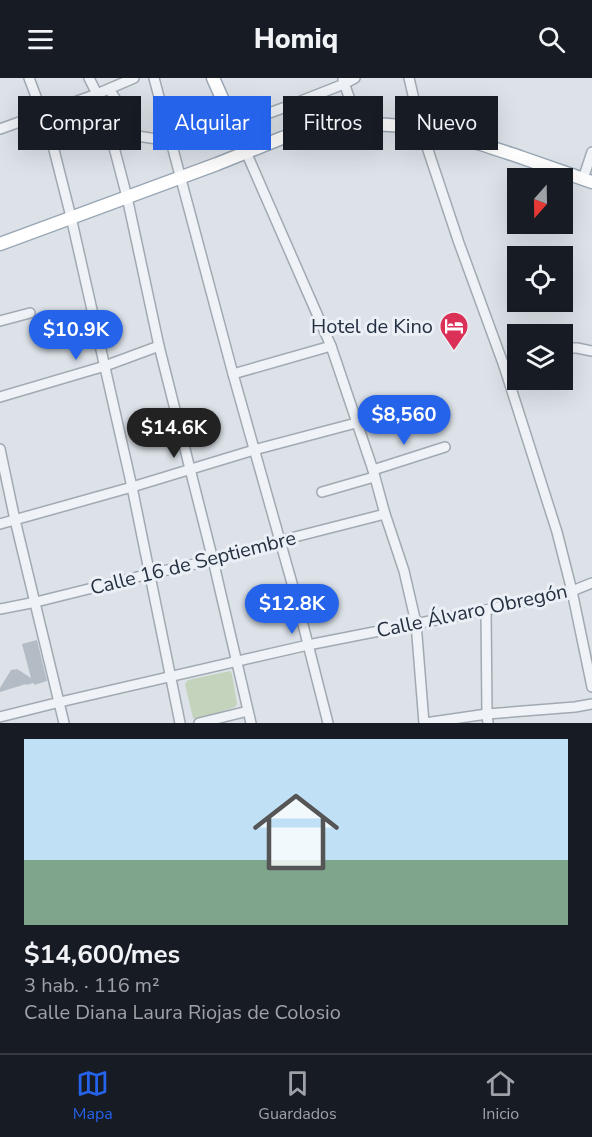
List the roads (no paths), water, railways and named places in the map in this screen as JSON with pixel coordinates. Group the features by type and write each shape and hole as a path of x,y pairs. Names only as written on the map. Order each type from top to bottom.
{"main road":[{"path":"213,78 221,96"},
{"path":"0,244 283,138"},
{"path":"498,150 588,181"}],"street":[{"path":"29,78 36,96"},
{"path":"89,78 97,94"},
{"path":"92,96 134,78"},
{"path":"154,78 159,96"},
{"path":"271,111 343,81 356,78"},
{"path":"409,78 413,96"},
{"path":"343,81 349,96"},
{"path":"109,89 114,96"},
{"path":"0,119 12,124"},
{"path":"0,129 18,122"},
{"path":"54,150 132,487 180,723"},
{"path":"115,150 159,346 251,723"},
{"path":"173,150 309,645 328,723"},
{"path":"428,150 504,366 557,532 592,687"},
{"path":"246,152 331,346 374,473 404,571 416,623 424,723 488,718 592,704"},
{"path":"588,181 592,152"},
{"path":"0,321 30,313"},
{"path":"0,397 105,366 159,346"},
{"path":"233,374 331,346"},
{"path":"573,348 591,351 592,361"},
{"path":"0,524 132,487 190,468 356,423"},
{"path":"322,492 444,447"},
{"path":"0,449 64,723"},
{"name":"Calle 16 de Septiembre","path":"0,609 213,560 385,514"},
{"name":"Calle Álvaro Obregón","path":"0,717 309,645 572,591 592,583"},
{"path":"486,610 488,718"},
{"path":"199,723 248,711"}],"place":[{"name":"Hotel de Kino","path":"454,352"}]}
